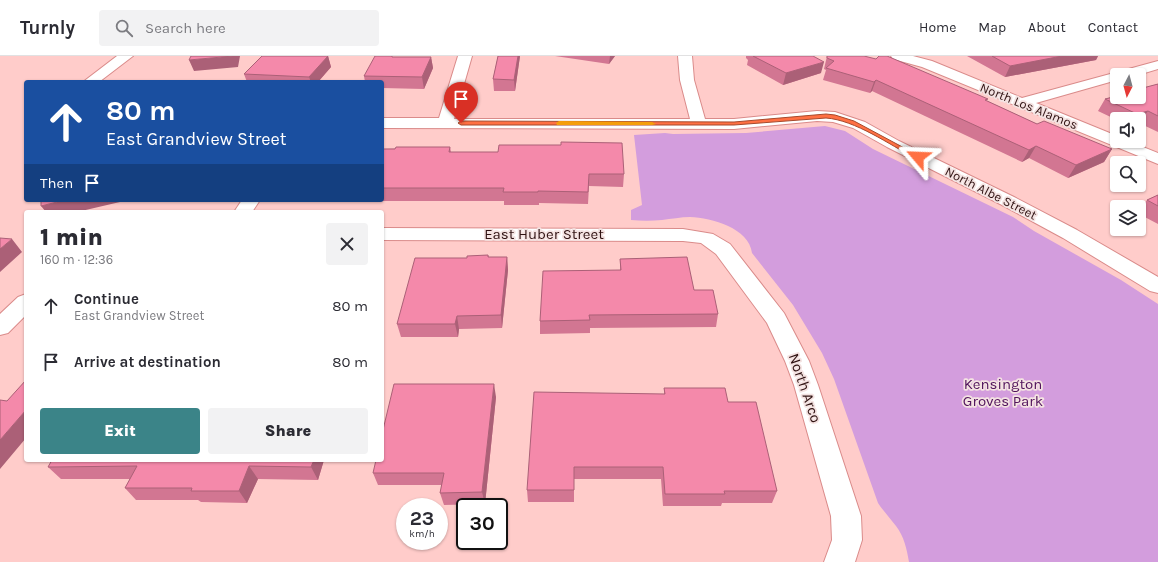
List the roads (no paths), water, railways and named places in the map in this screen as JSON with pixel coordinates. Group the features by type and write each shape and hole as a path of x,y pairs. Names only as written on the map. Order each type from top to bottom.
{"street":[{"path":"93,80 126,56"},
{"path":"445,123 465,56"},
{"path":"685,56 687,80 699,124"},
{"name":"North Los Alamos","path":"898,56 926,64 1158,159"},
{"path":"1146,68 1158,65"},
{"path":"1021,103 1110,78"},
{"name":"North Albe Street","path":"384,123 699,124 754,123 817,116 835,117 844,119 1026,210 1158,286"},
{"name":"East Huber Street","path":"384,234 672,235 706,238"},
{"name":"North Arco","path":"706,238 723,249 764,301 787,339 797,361 846,516 848,534 846,550 839,562"},
{"path":"0,327 24,304"}],"park label":[{"name":"Kensington Groves Park","path":"1003,392"}]}
